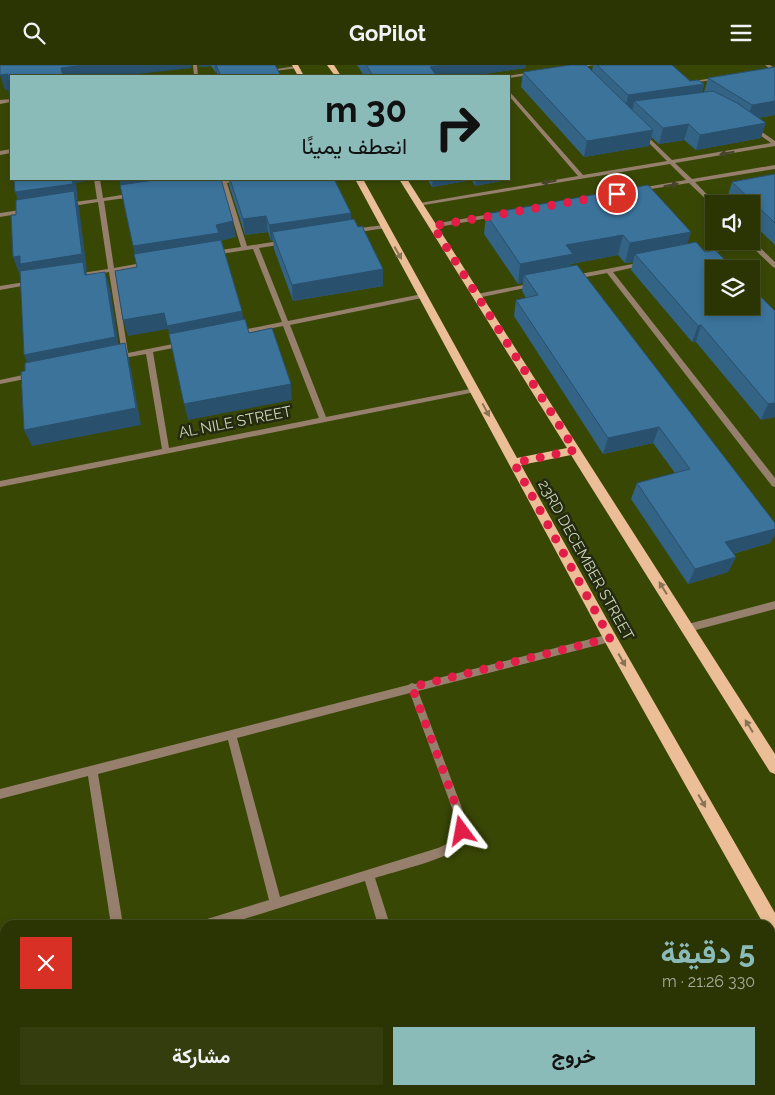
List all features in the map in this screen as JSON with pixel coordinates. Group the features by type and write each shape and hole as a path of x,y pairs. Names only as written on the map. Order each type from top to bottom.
{"main road":[{"name":"23RD DECEMBER STREET","path":"359,180 610,638 770,920"},
{"path":"404,180 775,767"},
{"path":"514,463 575,450"}],"street":[{"path":"566,69 575,66 592,65"},
{"path":"767,65 774,71"},
{"path":"257,72 295,66"},
{"path":"575,66 583,74"},
{"path":"764,72 774,71"},
{"path":"510,77 538,73"},
{"path":"693,89 686,83 725,77"},
{"path":"510,94 582,177"},
{"path":"743,121 775,143"},
{"path":"636,128 705,196"},
{"path":"420,205 514,185 582,177 775,143"},
{"path":"633,191 775,167"},
{"path":"97,180 126,356"},
{"path":"205,185 223,180 244,248"},
{"path":"64,206 138,195"},
{"path":"0,215 36,210"},
{"path":"433,226 500,215"},
{"path":"347,232 384,227"},
{"path":"206,255 292,241"},
{"path":"255,246 323,419"},
{"path":"694,254 713,250"},
{"path":"759,250 775,266"},
{"path":"65,277 159,262"},
{"path":"570,278 646,263"},
{"path":"608,271 775,485"},
{"path":"0,288 37,282"},
{"path":"477,296 543,283"},
{"path":"227,335 422,296"},
{"path":"106,360 188,343"},
{"path":"149,351 166,450"},
{"path":"0,382 39,374"},
{"name":"AL NILE STREET","path":"0,483 475,390"},
{"path":"688,628 775,605"},
{"path":"0,794 412,687 610,638"},
{"path":"223,920 438,853 452,848 459,842 462,831 461,819 412,687"},
{"path":"231,734 276,904"},
{"path":"92,771 116,920"},
{"path":"369,875 382,920"}],"building":[{"path":"0,65 85,65 61,68 63,75 10,75 10,109 8,74 0,75"},
{"path":"216,65 275,65 280,75 221,75"},
{"path":"366,65 443,65 430,67 436,75 372,75"},
{"path":"570,65 586,65 653,130 587,141 523,72"},
{"path":"597,65 672,65 690,81 698,80 704,84 628,95"},
{"path":"775,67 775,101 752,105 708,78"},
{"path":"713,91 737,103 766,123 700,135 689,124 663,128 634,101"},
{"path":"775,174 775,223 760,209 760,195 746,195 732,182"},
{"path":"14,180 72,180 73,184 15,192"},
{"path":"154,180 221,180 233,221 216,225 219,233 133,246 120,185"},
{"path":"230,180 334,180 351,213 269,225 266,216 243,219"},
{"path":"648,185 691,232 630,243 623,235 566,245 573,254 520,264 486,214"},
{"path":"74,191 82,254 20,264 20,256 13,257 11,215 16,215 16,200"},
{"path":"354,219 358,227 362,226 383,269 292,285 272,232"},
{"path":"221,240 242,311 167,326 164,313 123,320 115,271 137,267 134,254"},
{"path":"696,242 705,252 715,250 725,260 705,260 705,315 760,315 760,296 775,311 775,403 768,404 701,325 698,326 635,254"},
{"path":"83,262 85,275 105,272 115,337 24,355 20,271"},
{"path":"577,265 775,523 775,529 725,542 736,557 695,569 637,483 690,469 659,427 608,438 516,300 538,295 524,275"},
{"path":"245,319 249,333 272,328 291,384 184,404 169,334"},
{"path":"125,343 136,408 24,430 21,372 25,371 25,363"}],"route":[{"path":"462,831 461,819 412,687 610,638 514,463 575,450 433,226 617,194"}]}
